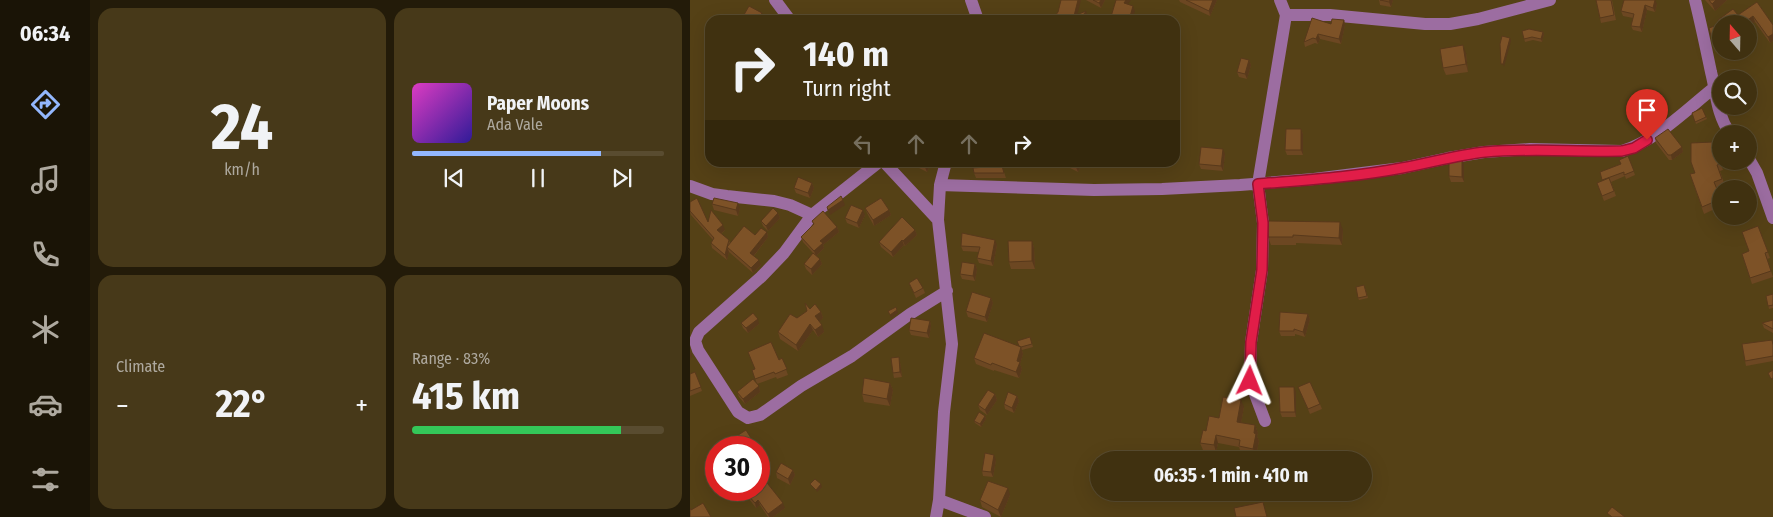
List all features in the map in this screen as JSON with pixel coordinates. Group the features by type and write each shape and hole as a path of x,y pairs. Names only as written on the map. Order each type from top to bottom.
{"street":[{"path":"775,0 786,15"},
{"path":"971,0 976,15"},
{"path":"1265,421 1250,381 1251,342 1262,270 1263,223 1258,184 1286,15 1280,0"},
{"path":"1286,15 1330,15 1426,24 1450,24 1495,15 1550,0"},
{"path":"1695,0 1712,74"},
{"path":"940,185 1094,190 1162,189 1314,179 1402,168 1484,152 1530,149 1622,151 1634,148 1647,140 1712,89"},
{"path":"873,167 812,215 784,253 761,278 699,332 695,341 698,350 738,412 748,418 760,416 801,386 852,356 910,314 947,291"},
{"path":"889,167 938,220"},
{"path":"936,517 939,500 944,412 952,344 938,220 940,185 945,167"},
{"path":"1755,170 1773,218"},
{"path":"690,186 712,194 774,200 790,204 812,215"},
{"path":"939,500 985,517"}],"building":[{"path":"1061,0 1078,0 1074,15 1056,15"},
{"path":"1116,0 1126,0 1124,3 1133,6 1130,15 1112,15"},
{"path":"1186,0 1213,0 1209,11"},
{"path":"1596,0 1611,0 1614,15 1600,18"},
{"path":"1624,0 1655,0 1653,8 1645,5 1640,27 1631,26 1634,14 1621,11"},
{"path":"1757,2 1773,25 1773,34 1768,37 1758,23 1758,15 1738,15"},
{"path":"749,6 762,13 760,15 744,15"},
{"path":"1733,9 1738,15 1725,15"},
{"path":"1312,18 1331,24 1332,19 1344,20 1339,39 1318,34 1316,39 1313,38 1304,42"},
{"path":"1712,27 1712,40 1709,28"},
{"path":"1529,29 1543,32 1541,39 1532,37 1524,39 1522,31"},
{"path":"1502,36 1510,38 1503,64 1501,64 1500,44"},
{"path":"1463,45 1466,64 1443,68 1440,49"},
{"path":"1241,58 1249,60 1245,74 1237,72"},
{"path":"1702,108 1706,117 1695,122 1692,113"},
{"path":"1286,129 1301,129 1301,150 1285,150"},
{"path":"1668,129 1682,147 1671,155 1668,155 1655,138"},
{"path":"1712,142 1712,170 1719,170 1722,179 1712,180 1712,203 1702,207 1690,174 1695,173 1691,162 1691,143"},
{"path":"1201,147 1223,149 1221,166 1199,164"},
{"path":"1628,156 1634,171 1624,175 1624,172 1602,180 1600,172 1621,164 1619,160"},
{"path":"1462,159 1462,177 1449,176 1449,161"},
{"path":"1002,167 1004,173 974,173 973,168"},
{"path":"798,177 812,183 808,193 794,188"},
{"path":"1609,178 1614,191 1602,196 1597,183"},
{"path":"841,196 843,200 828,210 827,207"},
{"path":"697,198 708,222 711,210 723,225 717,230 729,240 725,255 711,243 714,238 690,211 690,202"},
{"path":"714,198 738,203 736,210 712,204"},
{"path":"881,198 889,210 873,220 865,208"},
{"path":"851,205 863,210 857,223 845,218"},
{"path":"773,208 778,213 766,226 761,221"},
{"path":"823,211 837,227 820,241 823,243 814,251 801,237 814,224 812,221"},
{"path":"902,217 915,230 891,252 879,242"},
{"path":"1268,221 1340,222 1339,238 1293,235 1293,237 1268,237"},
{"path":"744,226 755,235 761,228 767,232 750,253 759,260 751,268 727,247"},
{"path":"1758,226 1768,252 1765,253 1771,271 1750,278 1742,254 1749,251 1742,232"},
{"path":"962,233 995,240 991,261 977,258 980,247 961,246"},
{"path":"1008,241 1032,241 1032,261 1009,262"},
{"path":"813,253 820,259 811,269 804,264"},
{"path":"962,262 975,264 973,276 960,274"},
{"path":"917,278 923,288 914,293 909,283"},
{"path":"1364,285 1367,296 1358,298 1356,287"},
{"path":"972,292 991,298 985,317 966,311"},
{"path":"1773,294 1773,305 1768,306 1766,296"},
{"path":"805,303 810,309 815,304 821,312 815,316 822,325 815,330 810,324 796,345 778,332 790,314 797,318 807,311"},
{"path":"896,307 897,310 890,315 888,311"},
{"path":"1280,312 1308,314 1303,332 1294,329 1294,331 1279,331"},
{"path":"753,313 758,319 746,328 741,323"},
{"path":"911,318 930,321 927,333 909,330"},
{"path":"1773,320 1773,329 1762,323"},
{"path":"984,333 1021,347 1017,361 1020,362 1016,372 974,358"},
{"path":"1030,337 1032,344 1019,346 1017,341"},
{"path":"1772,340 1773,356 1745,361 1742,344"},
{"path":"771,342 779,360 782,358 787,369 755,379 752,370 755,369 748,352"},
{"path":"899,357 900,372 893,373 891,358"},
{"path":"1773,370 1773,378 1771,379 1768,373"},
{"path":"695,372 701,387 690,391 690,374"},
{"path":"864,378 890,383 887,399 862,394"},
{"path":"753,379 759,386 743,399 737,392"},
{"path":"1310,382 1320,404 1308,409 1298,387"},
{"path":"1279,387 1294,387 1295,412 1280,412"},
{"path":"988,390 995,394 985,410 978,405"},
{"path":"1008,392 1017,396 1012,408 1004,404"},
{"path":"1223,397 1241,400 1237,422 1255,425 1254,433 1256,434 1253,449 1239,446 1240,440 1216,435 1214,445 1200,443 1203,430 1206,431 1209,416 1219,418"},
{"path":"979,412 985,416 980,424 974,421"},
{"path":"746,430 750,436 737,436"},
{"path":"985,453 994,455 991,472 982,471"},
{"path":"781,463 793,470 788,479 776,472"},
{"path":"815,479 821,484 816,490 810,484"},
{"path":"988,481 1008,488 998,510 980,500"},
{"path":"770,487 783,503 768,514 759,501 770,501"},
{"path":"1263,502 1267,517 1236,517 1234,508"},
{"path":"703,503 711,517 690,517 690,508 691,510"},
{"path":"1612,507 1625,517 1612,517 1607,513"}],"route":[{"path":"1250,381 1251,342 1262,270 1263,223 1258,184 1402,168 1484,152 1530,149 1622,151 1634,148 1647,140"}]}
